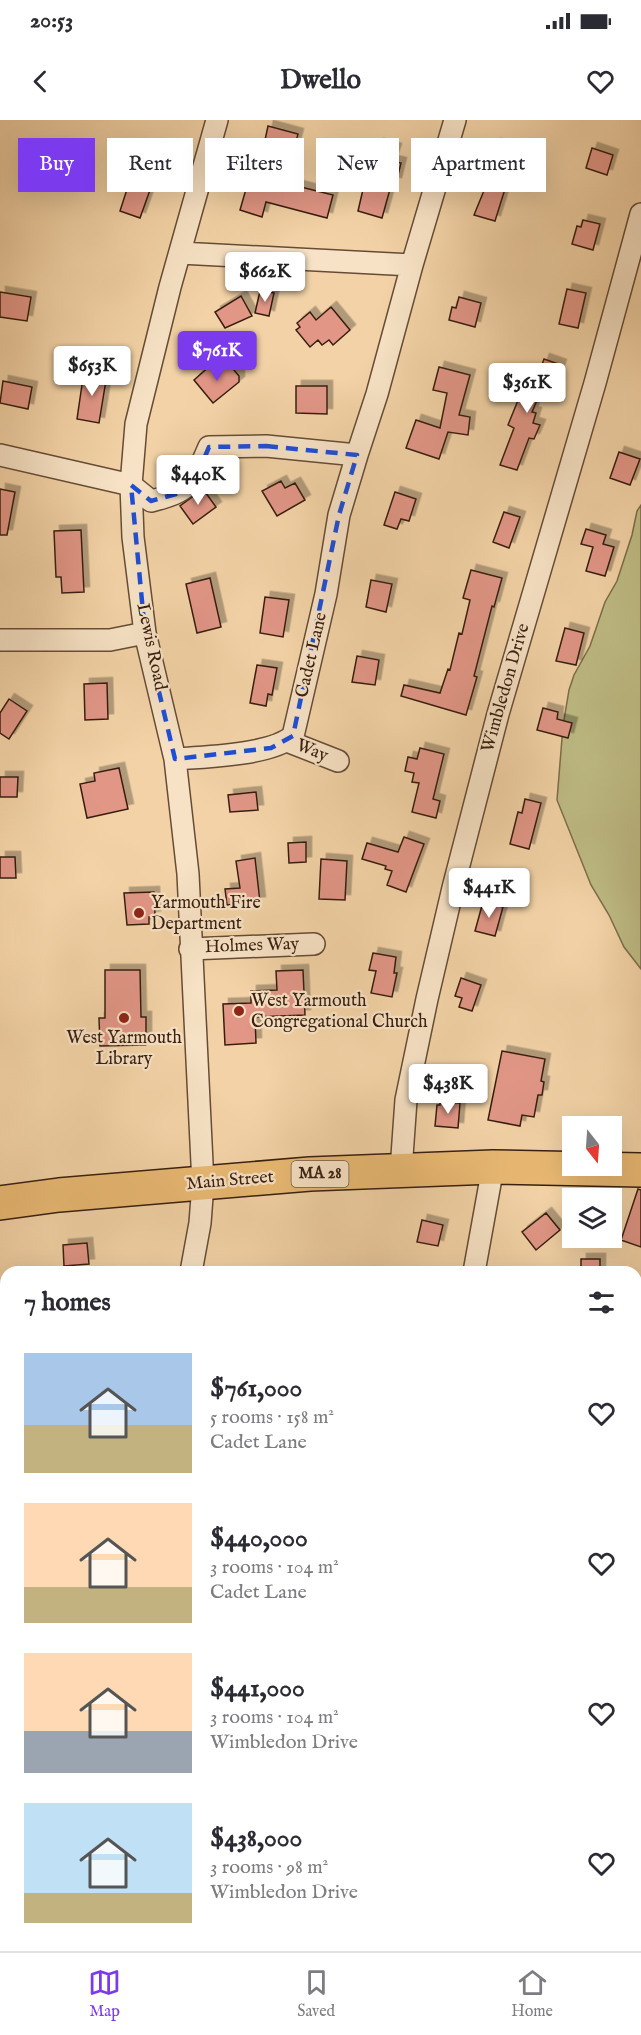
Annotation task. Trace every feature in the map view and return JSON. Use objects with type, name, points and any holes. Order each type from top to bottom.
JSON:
[{"type":"main road","name":"Main Street","points":[[0,1203],[59,1195],[310,1174],[494,1167],[641,1170]]},
{"type":"street","name":"Lewis Road","points":[[192,1266],[200,1223],[203,1184],[188,874],[175,759],[145,633],[133,537],[131,485],[136,424],[217,120]]},
{"type":"street","name":"Cadet Lane","points":[[287,741],[292,735],[326,594],[339,515],[377,394],[455,120]]},
{"type":"street","name":"Wimbledon Drive","points":[[401,1170],[406,1100],[453,888],[498,714],[595,383],[641,214]]},
{"type":"street","points":[[180,253],[412,265]]},
{"type":"street","points":[[0,455],[131,485],[151,501],[176,494],[195,480],[209,447],[266,446],[357,455]]},
{"type":"street","points":[[0,640],[110,640],[145,633]]},
{"type":"street","points":[[175,759],[272,748],[287,741]]},
{"type":"street","name":"Way","points":[[287,741],[338,761]]},
{"type":"street","name":"Holmes Way","points":[[190,949],[314,944]]},
{"type":"street","points":[[475,1266],[494,1167]]},
{"type":"highlighted area","points":[[266,446],[357,455],[339,515],[293,736],[271,748],[175,759],[145,633],[131,485],[151,501],[176,494],[195,480],[209,447]]},
{"type":"shaded area","points":[[641,505],[641,969],[624,947],[591,885],[557,800],[563,726],[569,690],[574,675],[590,646],[605,602],[617,581],[637,511]]},
{"type":"building","points":[[268,126],[298,134],[297,138],[265,138]]},
{"type":"building","points":[[592,148],[613,155],[607,175],[586,168]]},
{"type":"building","points":[[304,188],[333,195],[327,218],[266,202],[262,217],[240,210],[245,192],[304,192]]},
{"type":"building","points":[[126,192],[149,192],[140,218],[120,211]]},
{"type":"building","points":[[362,192],[389,192],[382,218],[358,211]]},
{"type":"building","points":[[504,192],[495,221],[474,215],[483,193]]},
{"type":"building","points":[[583,220],[600,224],[593,250],[572,244],[577,226],[581,227]]},
{"type":"building","points":[[567,289],[586,293],[578,328],[559,324]]},
{"type":"building","points":[[260,291],[274,293],[269,316],[255,313]]},
{"type":"building","points":[[0,292],[31,297],[27,321],[0,317]]},
{"type":"building","points":[[241,296],[252,316],[225,328],[215,312]]},
{"type":"building","points":[[459,297],[481,303],[475,327],[449,320],[452,307],[456,308]]},
{"type":"building","points":[[331,307],[350,330],[333,345],[329,340],[322,345],[318,340],[310,347],[296,330],[300,327],[297,323],[310,312],[316,320]]},
{"type":"building","points":[[544,359],[561,365],[552,387],[544,384],[532,412],[536,413],[533,423],[540,425],[534,439],[529,438],[517,470],[500,465],[514,428],[508,425],[523,388],[520,387],[526,374],[537,379]]},
{"type":"building","points":[[228,363],[239,376],[239,382],[213,403],[194,380],[211,365],[217,372]]},
{"type":"building","points":[[439,367],[470,375],[459,415],[470,417],[468,435],[448,432],[439,459],[406,448],[416,420],[440,428],[447,393],[433,390]]},
{"type":"building","points":[[88,371],[107,374],[99,423],[77,419],[83,378],[86,378]]},
{"type":"building","points":[[3,381],[32,387],[28,409],[0,403]]},
{"type":"building","points":[[296,386],[327,386],[327,414],[296,413]]},
{"type":"building","points":[[619,452],[640,459],[630,485],[610,478]]},
{"type":"building","points":[[281,481],[285,488],[295,483],[305,500],[277,516],[262,491]]},
{"type":"building","points":[[0,489],[15,492],[7,535],[0,535]]},
{"type":"building","points":[[203,489],[216,507],[193,524],[180,506]]},
{"type":"building","points":[[395,492],[416,499],[409,521],[401,519],[397,529],[384,525]]},
{"type":"building","points":[[504,512],[520,517],[509,548],[493,542]]},
{"type":"building","points":[[586,529],[606,535],[603,544],[614,547],[605,576],[586,571],[593,547],[581,544]]},
{"type":"building","points":[[81,530],[84,592],[62,593],[61,577],[56,577],[54,531]]},
{"type":"building","points":[[471,570],[502,578],[494,607],[492,606],[474,676],[477,677],[466,715],[401,696],[404,685],[440,693],[448,669],[450,670],[459,633],[462,634],[470,600],[463,598]]},
{"type":"building","points":[[210,578],[221,627],[197,633],[186,584]]},
{"type":"building","points":[[371,580],[392,584],[386,612],[366,607]]},
{"type":"building","points":[[265,597],[289,600],[283,637],[260,633]]},
{"type":"building","points":[[565,628],[584,633],[576,665],[556,661]]},
{"type":"building","points":[[357,656],[379,660],[375,685],[352,682]]},
{"type":"building","points":[[257,665],[277,668],[272,695],[268,694],[266,706],[250,703]]},
{"type":"building","points":[[107,683],[108,719],[85,720],[84,684]]},
{"type":"building","points":[[9,699],[27,711],[9,739],[0,733],[0,713]]},
{"type":"building","points":[[543,708],[558,712],[557,719],[572,723],[568,738],[537,730]]},
{"type":"building","points":[[420,748],[444,754],[433,799],[440,801],[436,818],[412,812],[419,783],[412,782],[414,773],[405,771],[408,757],[417,759]]},
{"type":"building","points":[[119,768],[128,809],[87,818],[80,784],[95,781],[94,773]]},
{"type":"building","points":[[0,777],[18,777],[17,797],[0,797]]},
{"type":"building","points":[[256,792],[258,810],[230,812],[228,795]]},
{"type":"building","points":[[525,799],[541,803],[529,849],[510,844],[518,812],[522,813]]},
{"type":"building","points":[[404,837],[424,844],[406,892],[387,885],[392,871],[385,869],[386,866],[362,859],[367,843],[398,852]]},
{"type":"building","points":[[306,842],[306,862],[289,863],[288,843]]},
{"type":"building","points":[[0,857],[15,857],[16,878],[0,878]]},
{"type":"building","points":[[255,858],[260,902],[227,905],[225,889],[240,888],[236,861]]},
{"type":"building","points":[[321,859],[347,861],[345,900],[319,899]]},
{"type":"building","points":[[154,892],[155,916],[149,917],[149,924],[127,925],[124,893]]},
{"type":"building","points":[[483,902],[503,907],[495,936],[475,931]]},
{"type":"building","points":[[373,953],[396,957],[394,973],[397,973],[392,997],[371,993],[376,971],[369,970]]},
{"type":"building","points":[[105,970],[140,970],[141,1017],[146,1017],[146,1045],[100,1046],[99,1018],[105,1018]]},
{"type":"building","name":"West Yarmouth Congregational Church","points":[[303,970],[305,1015],[255,1017],[256,1043],[225,1045],[223,1004],[251,1003],[251,991],[277,990],[276,971]]},
{"type":"building","points":[[461,978],[481,985],[472,1011],[459,1007],[462,998],[455,996]]},
{"type":"building","points":[[502,1051],[545,1059],[541,1081],[544,1082],[542,1095],[538,1095],[534,1117],[522,1115],[520,1126],[488,1120]]},
{"type":"building","points":[[440,1102],[460,1103],[458,1128],[435,1126],[437,1105],[440,1105]]},
{"type":"building","points":[[638,1189],[641,1190],[641,1247],[622,1240]]},
{"type":"building","points":[[546,1213],[560,1230],[536,1250],[522,1232]]},
{"type":"building","points":[[422,1220],[443,1225],[438,1246],[417,1242]]},
{"type":"building","points":[[87,1243],[89,1264],[64,1266],[63,1245]]},
{"type":"building","points":[[581,1259],[600,1259],[600,1266],[581,1266]]},
{"type":"place","name":"Yarmouth Fire Department","points":[[139,913]]},
{"type":"place","name":"West Yarmouth Congregational Church","points":[[239,1011]]},
{"type":"place","name":"West Yarmouth Library","points":[[124,1018]]}]
